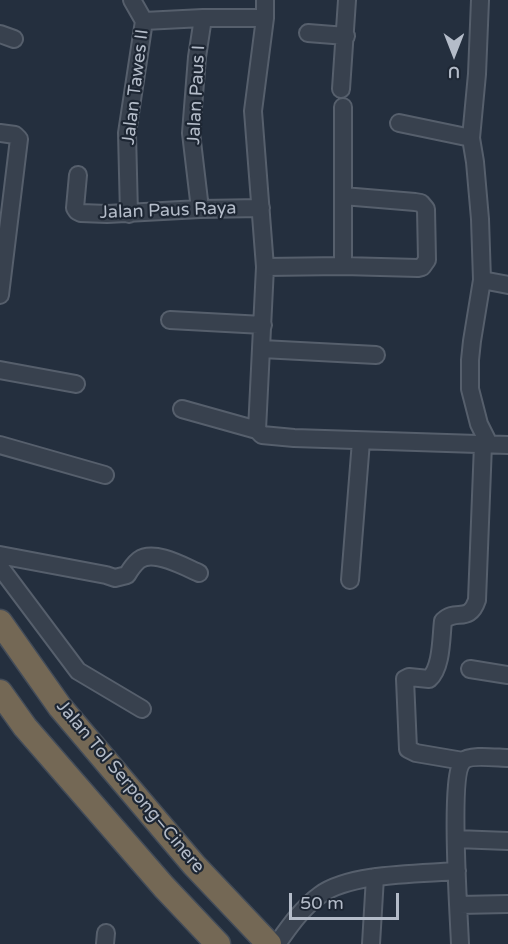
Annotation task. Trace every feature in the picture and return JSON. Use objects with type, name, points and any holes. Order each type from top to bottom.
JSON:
[{"type":"highway","name":"Jalan Tol Serpong–Cinere","points":[[0,622],[60,707],[194,865],[269,944]]},
{"type":"highway","name":"Jalan Tol Serpong–Cinere","points":[[0,692],[25,727],[164,887],[218,944]]},
{"type":"street","name":"Jalan Tawes II","points":[[129,214],[127,133],[144,21],[132,0]]},
{"type":"street","points":[[257,430],[265,267],[253,111],[265,18],[265,0]]},
{"type":"street","points":[[341,89],[347,0]]},
{"type":"street","points":[[480,0],[477,74],[471,138],[480,219],[482,280],[472,341],[470,389],[486,444],[477,600],[470,613],[451,616],[443,621],[435,674],[429,679],[409,677],[405,679],[408,748],[416,753],[463,761],[471,758],[508,758]]},
{"type":"street","name":"Jalan Paus I","points":[[200,209],[191,133],[197,57],[203,18]]},
{"type":"street","points":[[144,21],[265,18]]},
{"type":"street","points":[[308,33],[346,36]]},
{"type":"street","points":[[342,107],[342,266]]},
{"type":"street","points":[[399,123],[471,138]]},
{"type":"street","points":[[0,134],[15,135],[19,139],[0,295]]},
{"type":"street","name":"Jalan Paus Raya","points":[[78,175],[75,208],[81,213],[129,214],[261,208]]},
{"type":"street","points":[[265,267],[422,267],[427,260],[426,208],[421,203],[342,196]]},
{"type":"street","points":[[482,280],[508,285]]},
{"type":"street","points":[[170,320],[263,325]]},
{"type":"street","points":[[262,349],[376,355]]},
{"type":"street","points":[[0,370],[76,384]]},
{"type":"street","points":[[182,409],[257,430],[262,435],[361,441],[508,445]]},
{"type":"street","points":[[350,580],[361,441]]},
{"type":"street","points":[[0,445],[105,475]]},
{"type":"street","points":[[0,555],[116,578],[127,575],[137,561],[152,557],[166,559],[199,573]]},
{"type":"street","points":[[0,567],[78,671],[142,709]]},
{"type":"street","points":[[470,669],[508,675]]},
{"type":"street","points":[[460,944],[456,871],[457,777],[463,761]]},
{"type":"street","points":[[456,839],[508,841]]},
{"type":"street","points":[[277,944],[304,910],[321,894],[340,885],[375,877],[456,871]]},
{"type":"street","points":[[371,944],[375,877]]},
{"type":"street","points":[[459,905],[508,904]]}]
